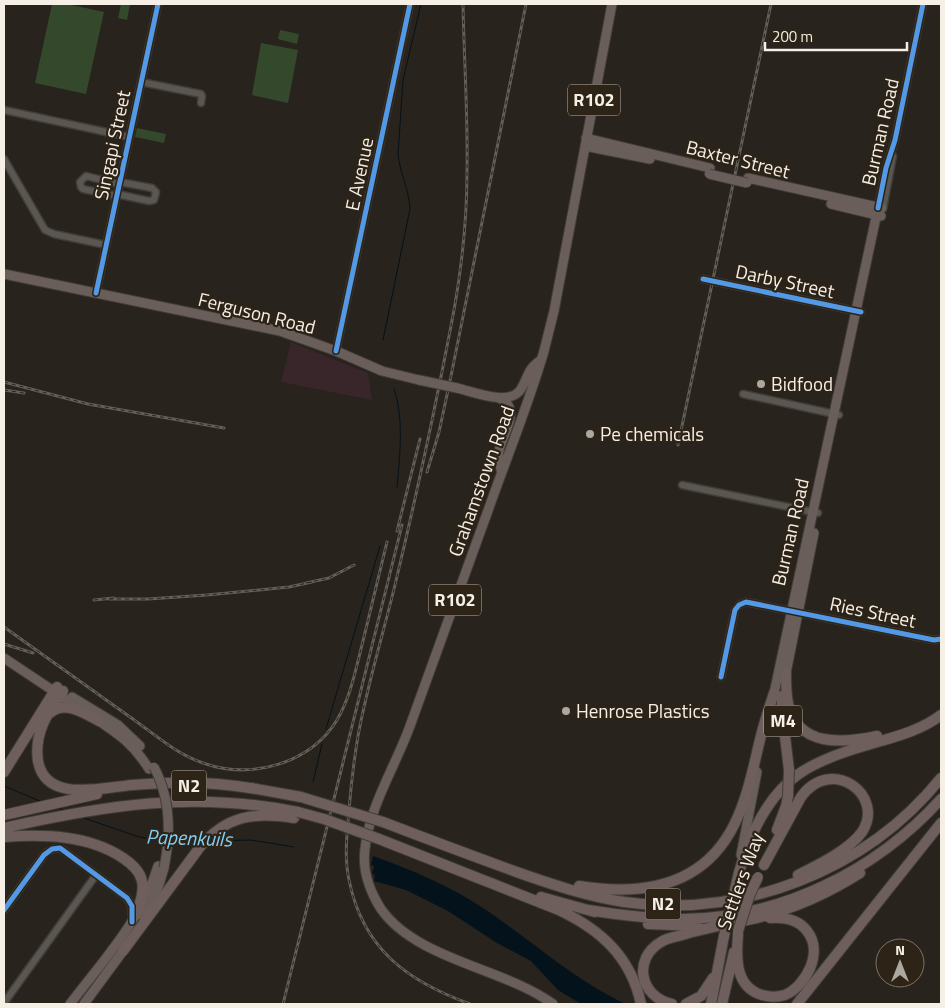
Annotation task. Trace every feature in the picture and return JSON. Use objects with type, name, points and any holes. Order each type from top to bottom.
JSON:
[{"type":"highway","points":[[786,673],[788,703],[791,712],[805,730],[822,740],[846,741],[862,739],[899,731],[939,717]]},
{"type":"highway","name":"Burman Road","points":[[786,673],[783,686],[782,711],[789,770]]},
{"type":"highway","points":[[58,691],[40,734],[37,753],[43,774],[57,786],[78,790],[197,782],[230,784],[257,789]]},
{"type":"highway","points":[[5,770],[58,691]]},
{"type":"highway","points":[[503,867],[577,886],[618,891],[655,887],[672,882],[692,871],[718,848],[734,826],[744,802],[774,693]]},
{"type":"highway","points":[[48,714],[53,710],[64,707],[74,709],[99,721]]},
{"type":"highway","name":"Settlers Way","points":[[711,1004],[737,880],[746,851],[761,815],[775,794],[811,765],[830,757],[894,737],[939,717]]},
{"type":"highway","name":"Settlers Way","points":[[722,1004],[736,930],[782,817],[788,796],[789,770]]},
{"type":"highway","name":"N2","points":[[4,815],[77,798],[154,787],[205,785],[257,789],[301,797],[383,822],[562,888],[624,902],[692,904],[742,898],[779,889],[823,871],[847,858],[891,827],[925,796],[941,778]]},
{"type":"highway","points":[[742,898],[784,882],[806,871],[855,840],[865,826],[867,817],[865,802],[858,790],[853,785],[839,779],[824,780],[810,787],[801,797],[764,865]]},
{"type":"highway","name":"N2","points":[[4,828],[99,809],[152,802],[204,801],[256,805],[355,830],[538,895],[588,910],[627,916],[684,919],[722,916],[758,910],[794,898],[830,882],[853,870],[901,838],[941,799]]},
{"type":"highway","points":[[123,951],[208,837],[227,823],[256,815],[297,815]]},
{"type":"highway","points":[[797,1004],[941,823]]},
{"type":"highway","points":[[4,837],[67,838],[97,845],[118,854],[133,865],[142,881],[142,894],[134,919]]},
{"type":"highway","points":[[672,1004],[655,997],[646,986],[643,968],[651,950],[656,945],[670,938],[700,929],[736,930],[755,918],[812,900],[844,883],[884,856],[901,838]]},
{"type":"highway","points":[[428,857],[559,910],[588,926],[609,942],[617,952],[632,976],[640,1000]]},
{"type":"highway","points":[[588,910],[612,917],[656,925],[700,926],[736,930]]},
{"type":"highway","points":[[736,930],[738,970],[748,988],[756,993],[774,997],[786,994],[806,976],[813,962],[814,949],[810,934],[801,925],[790,919],[755,918]]},
{"type":"highway","points":[[686,1004],[701,996],[710,985],[721,951]]},
{"type":"main road","name":"Grahamstown Road","points":[[554,1004],[526,988],[412,938],[400,930],[382,910],[372,893],[368,880],[365,849],[375,810],[405,740],[542,360],[554,310],[612,4]]},
{"type":"main road","name":"Baxter Street","points":[[586,142],[650,159],[709,171],[879,212]]},
{"type":"main road","name":"Burman Road","points":[[737,880],[756,776],[774,693],[795,612],[879,212]]},
{"type":"main road","name":"Ferguson Road","points":[[4,274],[280,331],[336,351],[382,371],[499,398]]},
{"type":"main road","points":[[499,398],[508,398],[517,394],[530,370],[542,360]]},
{"type":"main road","points":[[499,398],[506,402],[511,414],[510,422],[499,450],[501,474]]},
{"type":"main road","name":"Burman Road","points":[[786,673],[795,612]]},
{"type":"main road","points":[[4,658],[126,731],[140,745],[162,786],[168,814],[168,846],[161,867],[150,889],[134,919],[70,1004]]},
{"type":"main road","points":[[58,691],[128,742],[151,768]]},
{"type":"main road","points":[[84,1004],[123,951],[144,917],[159,886],[161,867]]},
{"type":"street","name":"Singapi Street","points":[[96,293],[158,4]]},
{"type":"street","name":"E Avenue","points":[[336,351],[410,4]]},
{"type":"street","name":"Burman Road","points":[[879,212],[892,170],[895,140],[923,4]]},
{"type":"street","points":[[141,82],[201,94],[201,104]]},
{"type":"street","points":[[4,110],[129,137]]},
{"type":"street","points":[[4,159],[46,232],[106,245]]},
{"type":"street","name":"Singapi Street","points":[[86,176],[152,188],[156,192],[154,200],[149,201],[117,195],[81,187],[80,182],[86,176]]},
{"type":"street","name":"Darby Street","points":[[703,279],[858,312]]},
{"type":"street","points":[[744,394],[837,414]]},
{"type":"street","points":[[682,485],[816,512]]},
{"type":"street","name":"Ries Street","points":[[722,677],[738,606],[742,603],[748,602],[933,640],[941,639]]},
{"type":"street","points":[[4,910],[44,855],[52,849],[60,848],[130,901],[134,919]]},
{"type":"street","points":[[4,1003],[96,875]]},
{"type":"shaded area","points":[[291,342],[368,373],[372,400],[281,382]]},
{"type":"shaded area","points":[[373,856],[457,892],[501,920],[588,983],[625,1004],[581,1004],[558,990],[531,961],[497,943],[448,911],[406,890],[374,881],[375,875],[372,874],[374,866],[371,865]]},
{"type":"green space","points":[[52,4],[67,4],[104,12],[86,94],[35,83]]},
{"type":"green space","points":[[121,4],[130,4],[127,20],[118,18]]},
{"type":"green space","points":[[280,30],[299,34],[297,44],[278,39]]},
{"type":"green space","points":[[261,43],[298,50],[288,103],[252,95]]},
{"type":"green space","points":[[137,128],[166,134],[164,143],[135,137]]},
{"type":"waterway","points":[[383,340],[410,209],[398,155],[403,80],[421,4]]},
{"type":"waterway","points":[[394,389],[400,424],[397,487]]},
{"type":"waterway","points":[[326,729],[380,546]]},
{"type":"waterway","points":[[313,782],[322,744]]},
{"type":"waterway","name":"Papenkuils","points":[[4,786],[42,802]]},
{"type":"waterway","name":"Papenkuils","points":[[58,808],[66,811]]},
{"type":"waterway","name":"Papenkuils","points":[[81,817],[139,837],[163,841]]},
{"type":"waterway","name":"Papenkuils","points":[[212,841],[251,840],[294,847]]},
{"type":"waterway","name":"Papenkuils","points":[[172,842],[198,842]]},
{"type":"railway","points":[[463,4],[467,171],[465,229],[458,288],[424,458],[358,736],[346,854],[347,871],[356,904],[365,925],[377,943],[391,959],[426,985],[470,1004]]},
{"type":"railway","points":[[427,472],[439,432],[450,381],[526,4]]},
{"type":"railway","points":[[678,445],[771,4]]},
{"type":"railway","points":[[4,382],[88,404],[224,428]]},
{"type":"railway","points":[[4,390],[24,393]]},
{"type":"railway","points":[[397,531],[420,439]]},
{"type":"railway","points":[[283,1004],[402,525]]},
{"type":"railway","points":[[4,627],[183,754],[203,763],[221,768],[240,770],[278,764],[311,748],[325,735],[342,711],[350,692],[387,542]]},
{"type":"railway","points":[[306,583],[329,578],[354,565]]},
{"type":"railway","points":[[109,599],[148,599],[207,595],[289,587],[312,582]]},
{"type":"railway","points":[[94,600],[114,598]]},
{"type":"railway","points":[[4,644],[33,653]]},
{"type":"cycle path","points":[[96,293],[158,4]]},
{"type":"cycle path","points":[[336,351],[410,4]]},
{"type":"cycle path","points":[[878,208],[886,168],[895,140],[923,4]]},
{"type":"cycle path","points":[[703,279],[861,312]]},
{"type":"cycle path","points":[[721,677],[735,610],[739,605],[746,602],[934,640],[941,639]]},
{"type":"cycle path","points":[[4,910],[44,855],[52,849],[60,848],[127,898],[132,906],[132,922]]},
{"type":"place","name":"Bidfood","points":[[761,384]]},
{"type":"place","name":"Pe chemicals","points":[[590,434]]},
{"type":"place","name":"Henrose Plastics","points":[[566,711]]}]
